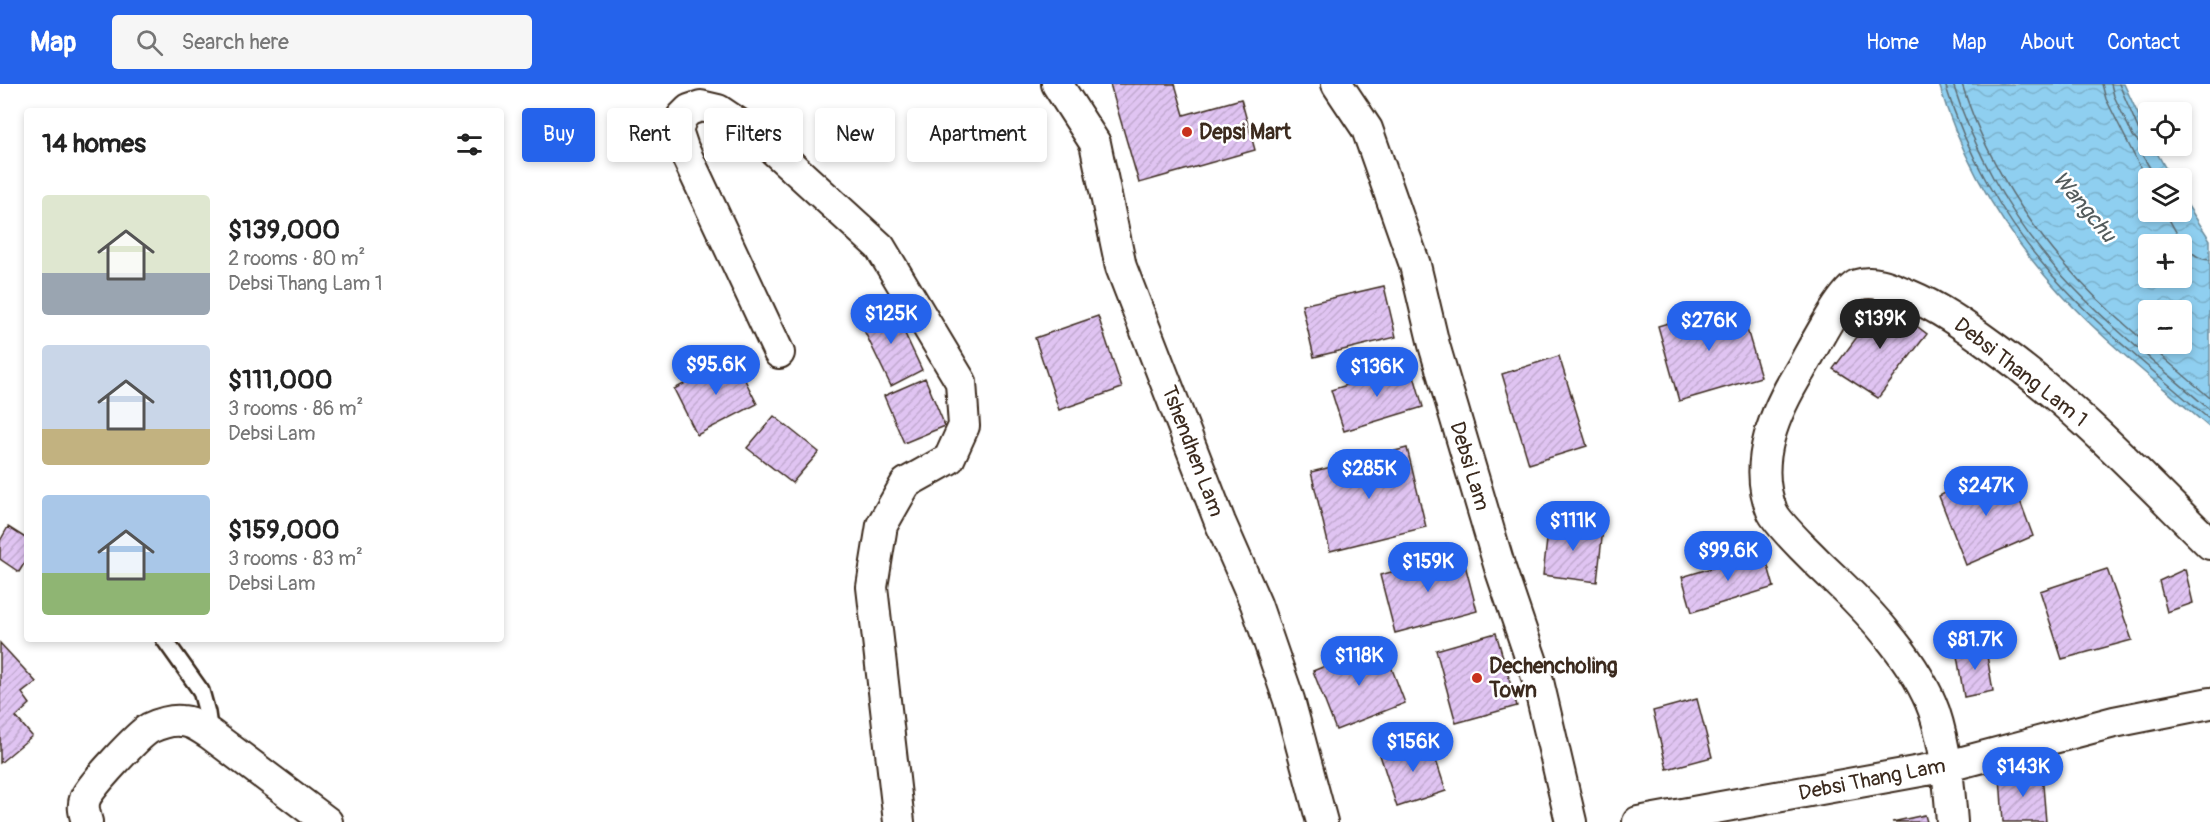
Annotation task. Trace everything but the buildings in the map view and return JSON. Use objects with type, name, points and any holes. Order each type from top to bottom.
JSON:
[{"type":"street","name":"Tshendhen Lam","points":[[1058,84],[1095,143],[1121,267],[1221,522],[1256,604],[1289,700],[1322,822]]},
{"type":"street","name":"Debsi Lam","points":[[1337,84],[1367,129],[1414,265],[1434,345],[1500,568],[1537,677],[1571,822]]},
{"type":"street","points":[[779,353],[683,148],[677,130],[682,117],[689,110],[701,106],[718,110],[763,140],[880,247],[961,382],[964,426],[949,459],[906,483],[882,525],[872,586],[899,822]]},
{"type":"street","name":"Debsi Thang Lam 1","points":[[1948,766],[1933,710],[1915,674],[1889,638],[1851,595],[1772,514],[1764,483],[1764,459],[1770,433],[1788,391],[1839,303],[1853,286],[1868,282],[1889,286],[1919,299],[1958,321],[2008,357],[2077,413],[2141,473],[2210,544]]},
{"type":"street","name":"Debsi Thang Lam","points":[[1638,822],[1948,766],[2114,722],[2210,703]]},
{"type":"street","points":[[87,822],[84,800],[92,786],[148,729],[179,720],[192,722],[210,734],[327,822]]},
{"type":"street","points":[[1948,766],[1952,822]]},
{"type":"lane","points":[[166,642],[201,691],[210,734]]},
{"type":"water","name":"Wangchu","points":[[1939,84],[2124,84],[2138,114],[2138,156],[2159,156],[2165,168],[2138,168],[2138,222],[2192,222],[2192,212],[2210,240],[2210,428],[2104,337],[2046,277],[2028,256],[1982,186],[1958,136]]},
{"type":"place","name":"Depsi Mart","points":[[1187,132]]},
{"type":"place","name":"Dechencholing Town","points":[[1477,678]]}]
